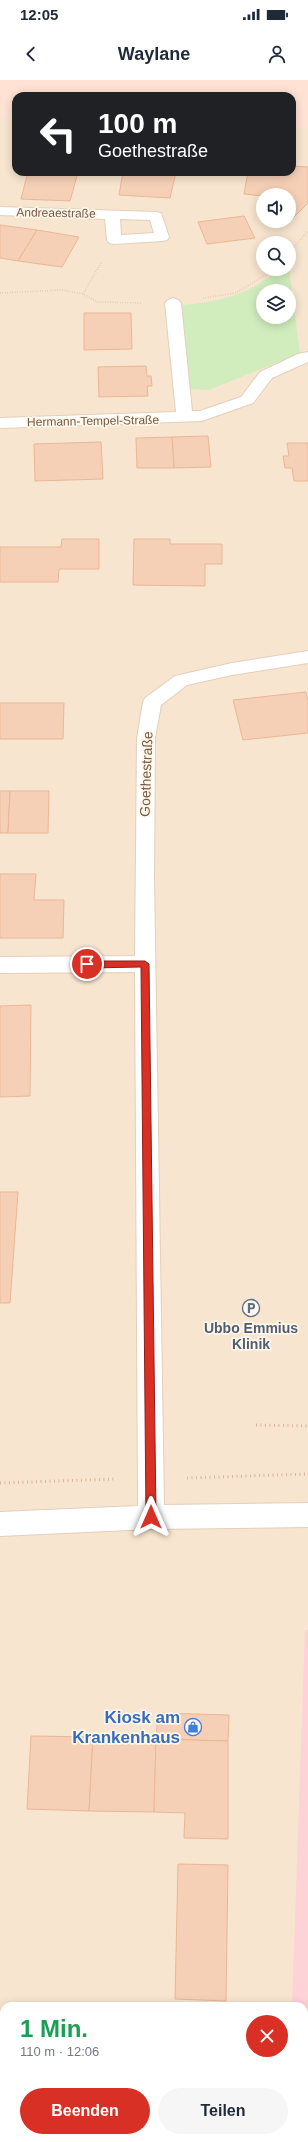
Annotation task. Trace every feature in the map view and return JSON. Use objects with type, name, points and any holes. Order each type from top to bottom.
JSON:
[{"type":"street","name":"Andreaestraße","points":[[0,211],[112,214],[156,216],[162,237],[114,240],[112,214]]},
{"type":"street","points":[[173,303],[185,418]]},
{"type":"street","name":"Hermann-Tempel-Straße","points":[[0,423],[185,418],[202,416],[247,400],[266,375],[304,357],[308,357]]},
{"type":"street","name":"Goethestraße","points":[[151,1517],[145,964],[146,738],[152,702],[181,680],[232,669],[308,658]]},
{"type":"street","points":[[0,966],[145,964]]},
{"type":"street","points":[[0,1524],[151,1517],[308,1515]]},
{"type":"path","points":[[296,245],[308,232]]},
{"type":"path","points":[[83,294],[114,240]]},
{"type":"path","points":[[0,293],[62,290],[83,294],[98,302],[173,303],[236,293],[264,276]]},
{"type":"path","points":[[256,1425],[308,1426]]},
{"type":"shaded area","points":[[0,80],[308,80],[308,2002],[0,2002]]},
{"type":"shaded area","points":[[0,80],[308,80],[308,128],[296,128],[296,92],[12,92],[12,119],[0,118]]},
{"type":"shaded area","points":[[305,1630],[308,1630],[308,2002],[292,2002]]},
{"type":"green space","points":[[270,276],[290,276],[291,284],[259,284]]},
{"type":"green space","points":[[256,286],[256,324],[296,324],[296,322],[300,353],[209,390],[190,389],[182,305],[209,302],[234,296]]},
{"type":"building","points":[[296,166],[308,167],[308,203],[296,215],[296,188],[256,188],[256,195],[244,194],[247,176],[296,176]]},
{"type":"building","points":[[27,176],[77,176],[70,201],[21,199]]},
{"type":"building","points":[[122,176],[175,176],[170,198],[119,195]]},
{"type":"building","points":[[244,216],[255,238],[207,244],[198,222]]},
{"type":"building","points":[[0,225],[37,230],[18,261],[0,258]]},
{"type":"building","points":[[37,230],[79,237],[62,267],[18,261]]},
{"type":"building","points":[[84,313],[131,313],[132,349],[84,350]]},
{"type":"building","points":[[146,366],[147,376],[151,376],[152,386],[147,386],[148,396],[99,397],[98,367]]},
{"type":"building","points":[[208,436],[211,467],[174,468],[172,437]]},
{"type":"building","points":[[172,437],[174,468],[137,468],[136,438]]},
{"type":"building","points":[[101,442],[103,479],[35,481],[34,444]]},
{"type":"building","points":[[287,443],[308,443],[308,481],[294,481],[292,468],[285,468],[283,456],[289,456]]},
{"type":"building","points":[[62,539],[99,539],[99,569],[59,569],[58,582],[0,582],[0,547],[61,547]]},
{"type":"building","points":[[134,539],[170,539],[170,544],[222,544],[222,564],[205,564],[205,586],[133,585]]},
{"type":"building","points":[[306,692],[308,701],[308,733],[243,740],[233,700]]},
{"type":"building","points":[[0,703],[64,703],[63,739],[0,739]]},
{"type":"building","points":[[0,791],[10,791],[8,833],[0,833]]},
{"type":"building","points":[[10,791],[49,791],[48,833],[8,833]]},
{"type":"building","points":[[0,874],[36,874],[34,900],[64,900],[63,938],[0,938]]},
{"type":"building","points":[[31,1005],[30,1096],[0,1097],[0,1006]]},
{"type":"building","points":[[0,1192],[18,1192],[10,1303],[0,1303]]},
{"type":"building","name":"Kiosk am Krankenhaus","points":[[158,1713],[229,1715],[228,1741],[156,1739]]},
{"type":"building","points":[[31,1736],[93,1737],[89,1811],[27,1809]]},
{"type":"building","points":[[93,1737],[156,1739],[154,1812],[89,1811]]},
{"type":"building","points":[[156,1739],[228,1741],[228,1839],[184,1838],[185,1813],[154,1812]]},
{"type":"building","points":[[178,1864],[228,1865],[226,2001],[175,1999]]},
{"type":"place","name":"Ubbo Emmius Klinik","points":[[251,1308]]},
{"type":"place","name":"Kiosk am Krankenhaus","points":[[193,1727]]},
{"type":"route","points":[[87,964],[145,964],[151,1517]]}]
